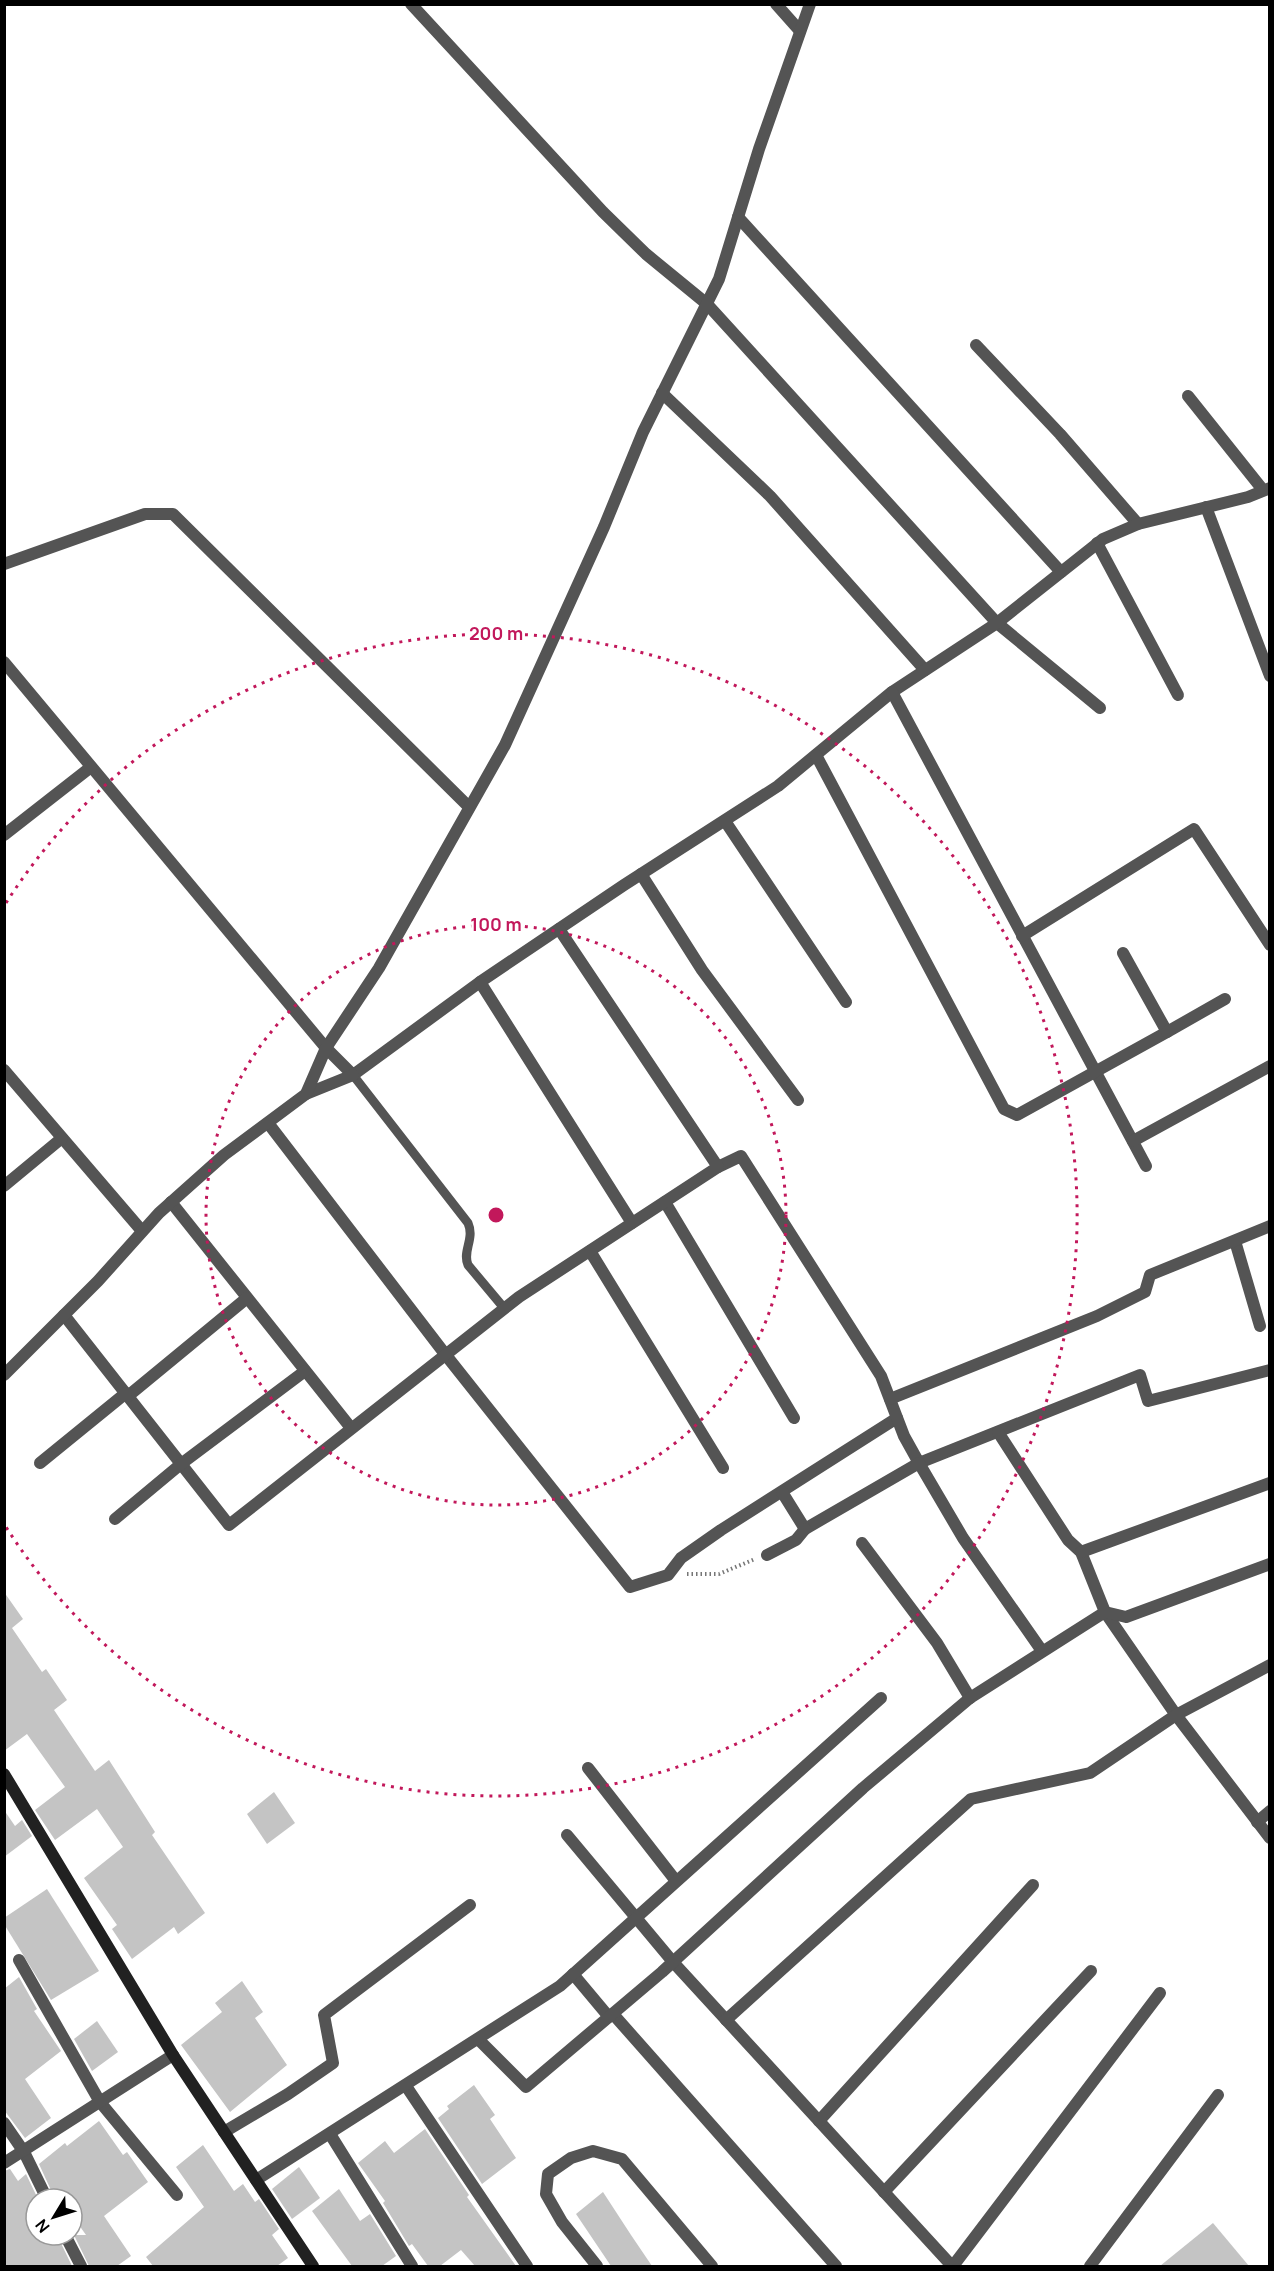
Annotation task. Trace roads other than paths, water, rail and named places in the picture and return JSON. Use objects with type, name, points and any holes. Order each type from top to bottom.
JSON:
[{"type":"street","points":[[411,4],[603,212],[646,254],[707,304],[997,623],[1100,708]]},
{"type":"street","points":[[776,4],[800,31]]},
{"type":"street","points":[[306,1094],[326,1048],[379,968],[510,734],[662,393],[719,279],[810,4]]},
{"type":"street","points":[[738,217],[1061,572]]},
{"type":"street","points":[[976,345],[1060,434],[1138,525]]},
{"type":"street","points":[[662,393],[770,496],[925,670]]},
{"type":"street","points":[[4,1375],[171,1202],[224,1155],[306,1094],[353,1075],[480,982],[559,928],[778,786],[892,692],[997,623],[1097,543],[1138,525],[1266,489],[1188,396]]},
{"type":"street","points":[[1206,507],[1269,676]]},
{"type":"street","points":[[4,564],[145,514],[173,514],[470,807]]},
{"type":"street","points":[[1097,543],[1179,695]]},
{"type":"street","points":[[4,662],[326,1048],[353,1075]]},
{"type":"street","points":[[892,692],[1146,1166]]},
{"type":"street","points":[[816,755],[1004,1109],[1017,1115],[1095,1074],[1225,999]]},
{"type":"street","points":[[4,835],[91,767]]},
{"type":"street","points":[[725,820],[846,1002]]},
{"type":"street","points":[[1022,936],[1194,829],[1269,945]]},
{"type":"street","points":[[641,874],[702,970],[798,1100]]},
{"type":"street","points":[[559,928],[718,1167]]},
{"type":"street","points":[[1123,953],[1167,1032]]},
{"type":"street","points":[[480,982],[632,1223]]},
{"type":"street","points":[[1132,1142],[1269,1066]]},
{"type":"street","points":[[4,1070],[142,1231]]},
{"type":"street","points":[[268,1123],[445,1354],[630,1587],[668,1575],[681,1558],[897,1418]]},
{"type":"street","points":[[4,1186],[62,1138]]},
{"type":"street","points":[[64,1315],[229,1525],[504,1308],[718,1167],[741,1156],[881,1376],[897,1418],[963,1538],[1042,1651]]},
{"type":"street","points":[[171,1202],[351,1428]]},
{"type":"street","points":[[665,1202],[794,1418]]},
{"type":"street","points":[[890,1399],[1097,1316],[1145,1292],[1150,1275],[1269,1226]]},
{"type":"street","points":[[1235,1241],[1260,1326]]},
{"type":"street","points":[[590,1251],[723,1468]]},
{"type":"street","points":[[40,1463],[247,1298]]},
{"type":"street","points":[[115,1519],[181,1464],[305,1371]]},
{"type":"street","points":[[767,1555],[796,1540],[805,1530],[920,1463],[1140,1375],[1148,1401],[1269,1371]]},
{"type":"street","points":[[998,1432],[1068,1540],[1081,1552],[1105,1612],[1176,1715],[1269,1838]]},
{"type":"street","points":[[1081,1552],[1269,1483]]},
{"type":"street","points":[[782,1492],[805,1530]]},
{"type":"street","points":[[862,1543],[937,1643],[970,1698]]},
{"type":"street","points":[[478,2039],[526,2087],[673,1962],[863,1788],[970,1698],[1105,1612],[1126,1617],[1269,1564]]},
{"type":"street","points":[[726,2020],[971,1799],[1090,1773],[1176,1715],[1267,1671]]},
{"type":"street","points":[[256,2180],[560,1986],[881,1698]]},
{"type":"street","points":[[588,1768],[676,1881]]},
{"type":"street","points":[[4,1774],[8,1788],[173,2055],[313,2266]]},
{"type":"street","points":[[1257,1822],[1269,1811]]},
{"type":"street","points":[[567,1835],[673,1962],[953,2266],[1160,1993]]},
{"type":"street","points":[[819,2121],[1033,1885]]},
{"type":"street","points":[[224,2132],[288,2094],[333,2063],[324,2014],[470,1905]]},
{"type":"street","points":[[19,1960],[100,2102],[177,2195]]},
{"type":"street","points":[[884,2192],[1091,1971]]},
{"type":"street","points":[[573,1974],[836,2266]]},
{"type":"street","points":[[4,2163],[173,2055]]},
{"type":"street","points":[[406,2086],[527,2266]]},
{"type":"street","points":[[1090,2266],[1218,2095]]},
{"type":"street","points":[[4,2123],[24,2152],[41,2187]]},
{"type":"street","points":[[330,2134],[412,2266]]},
{"type":"street","points":[[597,2266],[562,2222],[546,2194],[548,2174],[571,2158],[592,2151],[622,2159],[712,2266]]},
{"type":"street","points":[[71,2247],[81,2266]]},
{"type":"lane","points":[[353,1075],[468,1223],[472,1238],[465,1258],[468,1265],[504,1308]]}]
